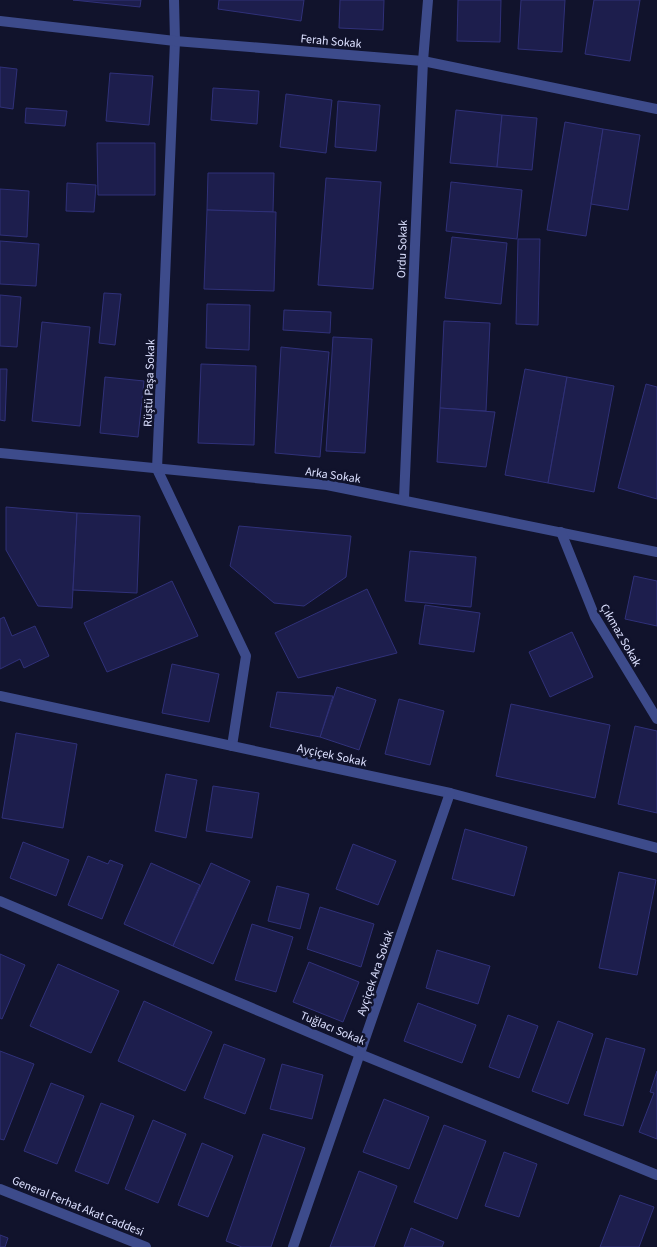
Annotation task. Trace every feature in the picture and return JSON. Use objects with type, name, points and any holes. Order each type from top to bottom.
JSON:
[{"type":"street","name":"Rüştü Paşa Sokak","points":[[174,0],[175,42],[158,469],[246,656],[232,746]]},
{"type":"street","name":"Ordu Sokak","points":[[404,499],[423,61],[428,0]]},
{"type":"street","name":"Ferah Sokak","points":[[0,21],[175,42],[423,61],[657,109]]},
{"type":"street","name":"Arka Sokak","points":[[0,453],[327,485],[404,499],[657,552]]},
{"type":"street","name":"Çıkmaz Sokak","points":[[561,532],[595,617],[657,719]]},
{"type":"street","name":"Ayçiçek Sokak","points":[[0,696],[450,793],[657,848]]},
{"type":"street","name":"Ayçiçek Ara Sokak","points":[[293,1247],[450,793]]},
{"type":"street","name":"Tuğlacı Sokak","points":[[0,901],[360,1054],[657,1175]]},
{"type":"street","name":"General Ferhat Akat Caddesi","points":[[0,1189],[146,1247]]},
{"type":"building","points":[[73,0],[141,0],[140,7]]},
{"type":"building","points":[[219,0],[304,0],[301,21],[218,9]]},
{"type":"building","points":[[340,0],[384,0],[383,30],[339,28]]},
{"type":"building","points":[[458,0],[501,0],[500,42],[457,41]]},
{"type":"building","points":[[521,0],[565,0],[562,52],[518,49]]},
{"type":"building","points":[[594,0],[640,0],[630,61],[585,54]]},
{"type":"building","points":[[0,67],[17,69],[13,109],[0,107]]},
{"type":"building","points":[[110,73],[153,76],[149,125],[106,121]]},
{"type":"building","points":[[213,88],[259,91],[257,124],[211,120]]},
{"type":"building","points":[[286,94],[332,100],[326,153],[280,147]]},
{"type":"building","points":[[338,101],[380,105],[376,151],[335,147]]},
{"type":"building","points":[[26,108],[67,111],[65,126],[25,123]]},
{"type":"building","points":[[456,110],[502,115],[497,167],[450,163]]},
{"type":"building","points":[[502,115],[537,118],[532,170],[497,167]]},
{"type":"building","points":[[565,122],[603,129],[586,236],[547,230]]},
{"type":"building","points":[[603,129],[640,135],[628,210],[591,204]]},
{"type":"building","points":[[97,143],[155,143],[155,195],[98,195]]},
{"type":"building","points":[[208,173],[274,173],[273,212],[207,210]]},
{"type":"building","points":[[326,178],[381,182],[373,289],[318,285]]},
{"type":"building","points":[[451,182],[522,190],[517,239],[446,231]]},
{"type":"building","points":[[67,183],[96,185],[94,212],[66,211]]},
{"type":"building","points":[[0,189],[29,191],[27,237],[0,235]]},
{"type":"building","points":[[207,210],[276,212],[274,291],[204,289]]},
{"type":"building","points":[[452,237],[507,243],[501,304],[445,298]]},
{"type":"building","points":[[518,239],[540,239],[538,325],[516,324]]},
{"type":"building","points":[[0,241],[39,244],[36,286],[0,284]]},
{"type":"building","points":[[104,293],[121,294],[115,345],[99,343]]},
{"type":"building","points":[[0,295],[21,297],[17,347],[0,346]]},
{"type":"building","points":[[207,304],[250,305],[249,350],[206,348]]},
{"type":"building","points":[[284,310],[331,312],[330,333],[283,330]]},
{"type":"building","points":[[444,321],[490,323],[486,411],[440,408]]},
{"type":"building","points":[[42,322],[90,327],[80,426],[32,421]]},
{"type":"building","points":[[333,337],[372,339],[365,453],[326,451]]},
{"type":"building","points":[[281,347],[329,352],[320,457],[275,453]]},
{"type":"building","points":[[201,364],[256,366],[254,445],[198,443]]},
{"type":"building","points":[[0,369],[7,369],[5,421],[0,420]]},
{"type":"building","points":[[525,369],[567,377],[548,483],[505,475]]},
{"type":"building","points":[[105,377],[144,381],[138,437],[100,433]]},
{"type":"building","points":[[567,377],[614,386],[594,492],[548,483]]},
{"type":"building","points":[[646,384],[657,387],[657,499],[618,488]]},
{"type":"building","points":[[440,408],[495,412],[486,467],[437,462]]},
{"type":"building","points":[[6,507],[77,513],[72,608],[38,606],[6,550]]},
{"type":"building","points":[[77,513],[140,516],[137,593],[73,590]]},
{"type":"building","points":[[239,526],[351,536],[346,577],[304,606],[274,603],[230,566]]},
{"type":"building","points":[[410,551],[476,557],[471,607],[405,601]]},
{"type":"building","points":[[634,576],[657,581],[657,626],[625,619]]},
{"type":"building","points":[[172,581],[198,636],[107,672],[84,623]]},
{"type":"building","points":[[367,589],[397,653],[298,678],[275,633]]},
{"type":"building","points":[[425,605],[480,613],[474,652],[419,644]]},
{"type":"building","points":[[4,617],[12,636],[35,626],[49,656],[24,668],[20,659],[0,669],[0,619]]},
{"type":"building","points":[[572,632],[593,677],[550,697],[529,652]]},
{"type":"building","points":[[172,664],[219,674],[209,722],[162,713]]},
{"type":"building","points":[[337,687],[376,700],[359,750],[320,737]]},
{"type":"building","points":[[277,692],[333,696],[320,737],[270,727]]},
{"type":"building","points":[[399,699],[444,711],[430,765],[385,754]]},
{"type":"building","points":[[511,704],[610,725],[595,798],[496,776]]},
{"type":"building","points":[[635,726],[657,731],[657,813],[618,804]]},
{"type":"building","points":[[16,733],[77,744],[63,828],[2,818]]},
{"type":"building","points":[[166,774],[197,780],[186,838],[155,831]]},
{"type":"building","points":[[213,786],[259,793],[252,838],[206,831]]},
{"type":"building","points":[[465,829],[527,847],[514,896],[452,879]]},
{"type":"building","points":[[23,842],[69,860],[56,896],[10,878]]},
{"type":"building","points":[[353,844],[396,861],[378,905],[336,889]]},
{"type":"building","points":[[88,856],[108,864],[110,860],[123,865],[102,919],[68,905]]},
{"type":"building","points":[[151,863],[200,885],[173,946],[124,924]]},
{"type":"building","points":[[211,863],[250,881],[213,964],[173,946]]},
{"type":"building","points":[[619,872],[656,880],[637,975],[599,968]]},
{"type":"building","points":[[277,886],[309,894],[300,929],[268,921]]},
{"type":"building","points":[[320,907],[374,924],[361,967],[307,949]]},
{"type":"building","points":[[252,924],[293,937],[276,992],[235,980]]},
{"type":"building","points":[[437,950],[490,966],[478,1004],[426,988]]},
{"type":"building","points":[[0,954],[25,965],[2,1019],[0,1018]]},
{"type":"building","points":[[309,962],[359,982],[343,1022],[293,1002]]},
{"type":"building","points":[[58,964],[119,991],[91,1053],[30,1026]]},
{"type":"building","points":[[144,1001],[212,1032],[185,1091],[118,1061]]},
{"type":"building","points":[[418,1003],[476,1025],[462,1063],[404,1041]]},
{"type":"building","points":[[508,1015],[538,1026],[519,1078],[489,1067]]},
{"type":"building","points":[[558,1021],[593,1034],[568,1104],[532,1091]]},
{"type":"building","points":[[606,1038],[645,1049],[623,1126],[584,1115]]},
{"type":"building","points":[[224,1044],[265,1059],[245,1114],[204,1098]]},
{"type":"building","points":[[0,1051],[34,1064],[4,1140],[0,1139]]},
{"type":"building","points":[[282,1064],[323,1075],[312,1119],[270,1109]]},
{"type":"building","points":[[657,1071],[657,1139],[639,1132],[654,1093],[650,1092]]},
{"type":"building","points":[[51,1083],[84,1096],[57,1164],[24,1151]]},
{"type":"building","points":[[384,1099],[429,1117],[409,1169],[363,1152]]},
{"type":"building","points":[[101,1103],[134,1116],[108,1184],[75,1171]]},
{"type":"building","points":[[153,1120],[186,1134],[158,1203],[125,1189]]},
{"type":"building","points":[[444,1125],[486,1141],[457,1219],[414,1202]]},
{"type":"building","points":[[263,1134],[305,1148],[271,1247],[242,1247],[226,1241]]},
{"type":"building","points":[[202,1143],[233,1156],[208,1217],[178,1205]]},
{"type":"building","points":[[504,1152],[537,1164],[519,1217],[485,1206]]},
{"type":"building","points":[[359,1171],[397,1186],[374,1247],[330,1247]]},
{"type":"building","points":[[620,1195],[654,1207],[639,1247],[600,1247]]},
{"type":"building","points":[[411,1228],[444,1242],[442,1247],[404,1247]]},
{"type":"building","points":[[0,1235],[8,1238],[5,1247],[0,1247]]}]
